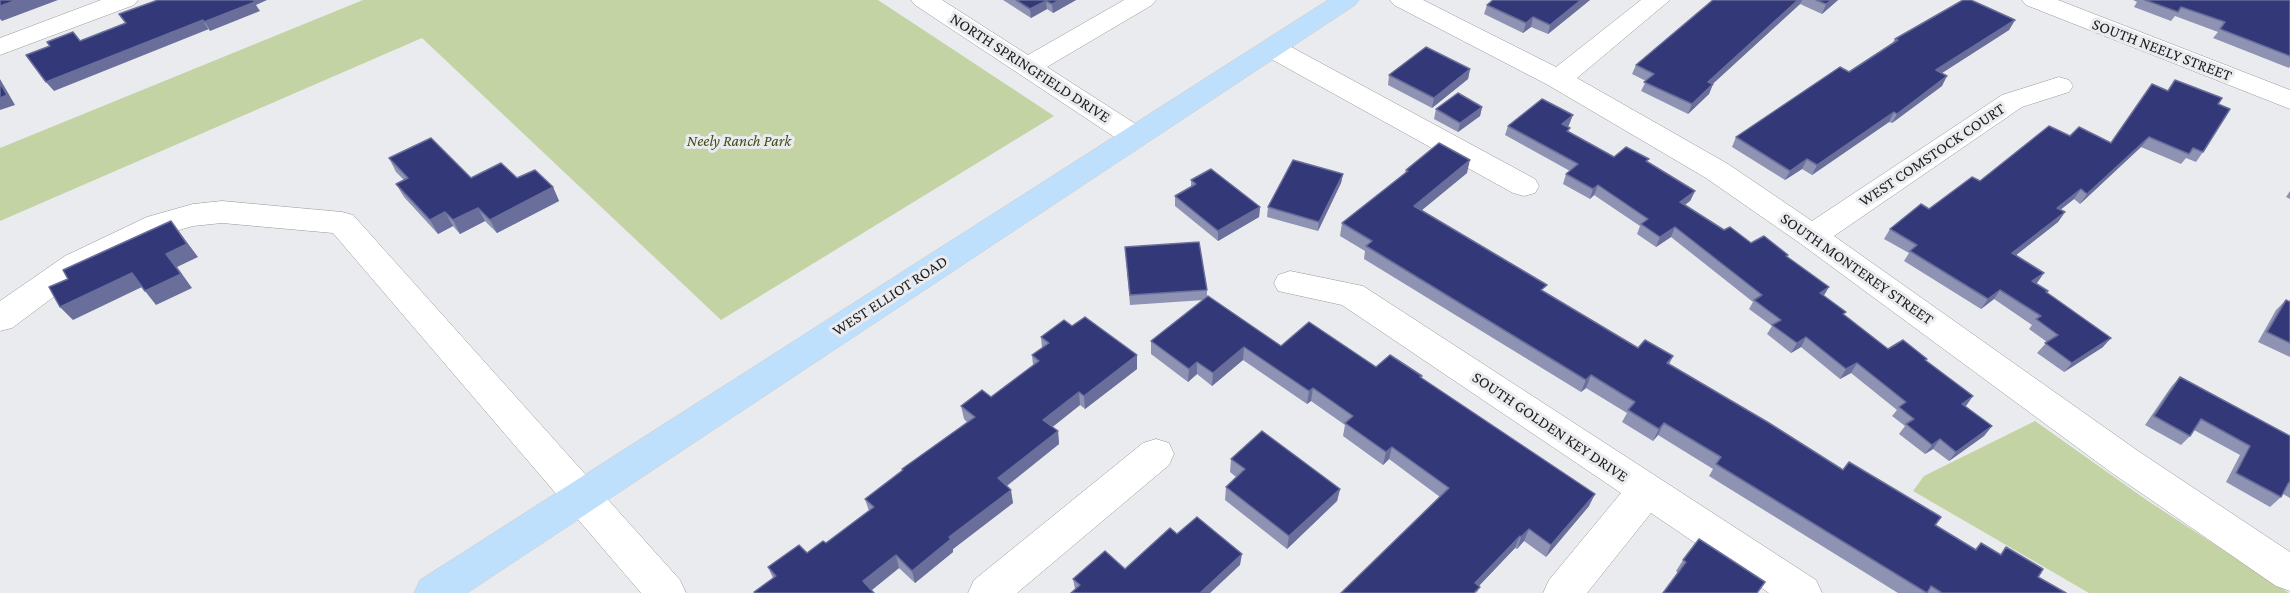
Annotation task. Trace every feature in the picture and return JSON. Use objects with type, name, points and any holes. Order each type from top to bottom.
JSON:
[{"type":"main road","name":"WEST ELLIOT ROAD","points":[[434,593],[1346,0]]},
{"type":"street","points":[[0,47],[125,0]]},
{"type":"street","name":"NORTH SPRINGFIELD DRIVE","points":[[924,0],[1136,137]]},
{"type":"street","points":[[1028,67],[1143,0]]},
{"type":"street","name":"SOUTH MONTEREY STREET","points":[[1403,0],[1558,78],[1717,171],[1812,236],[2125,462],[2290,574]]},
{"type":"street","points":[[1558,78],[1657,0]]},
{"type":"street","name":"SOUTH NEELY STREET","points":[[2035,0],[2290,100]]},
{"type":"street","points":[[1272,48],[1524,186]]},
{"type":"street","name":"WEST COMSTOCK COURT","points":[[1812,236],[2012,101],[2059,86]]},
{"type":"street","points":[[0,319],[76,264],[158,225],[193,214],[222,212],[342,223],[666,593]]},
{"type":"street","name":"SOUTH GOLDEN KEY DRIVE","points":[[1290,283],[1351,295],[1802,593]]},
{"type":"street","points":[[988,593],[1156,454]]},
{"type":"street","points":[[1563,593],[1646,491]]},
{"type":"green space","name":"Neely Ranch Park","points":[[363,0],[878,0],[1054,116],[721,320],[422,38],[0,221],[0,148]]},
{"type":"green space","points":[[2035,421],[2148,501],[2289,593],[2089,593],[1913,491],[1924,476]]},
{"type":"building","points":[[0,0],[17,0],[0,6]]},
{"type":"building","points":[[158,0],[253,0],[255,2],[46,82],[26,55],[50,46],[47,42],[73,32],[80,41],[126,23],[119,14]]},
{"type":"building","points":[[1016,0],[1060,0],[1052,4],[1046,1],[1030,9]]},
{"type":"building","points":[[1493,0],[1581,0],[1550,25],[1533,17],[1526,23],[1487,5]]},
{"type":"building","points":[[1713,0],[1798,0],[1708,82],[1713,84],[1692,104],[1644,82],[1654,74],[1636,65]]},
{"type":"building","points":[[1816,0],[1832,0],[1826,4]]},
{"type":"building","points":[[1963,0],[1971,0],[2015,20],[1936,70],[1947,76],[1897,114],[1894,112],[1817,165],[1807,159],[1790,171],[1736,137],[1840,67],[1849,72],[1898,40],[1895,39]]},
{"type":"building","points":[[2145,0],[2290,0],[2290,56],[2220,29],[2225,22],[2181,7],[2178,12]]},
{"type":"building","points":[[1426,47],[1470,69],[1434,98],[1389,75]]},
{"type":"building","points":[[2175,80],[2222,98],[2218,104],[2230,109],[2203,152],[2193,148],[2189,154],[2149,137],[2087,194],[2081,189],[2057,208],[2065,212],[2012,253],[2044,273],[2032,281],[2111,338],[2072,363],[2045,343],[2058,335],[2036,319],[2041,316],[2000,290],[1988,299],[1910,251],[1917,245],[1890,229],[1921,204],[1929,209],[1972,177],[1980,181],[2049,126],[2070,136],[2079,127],[2111,143],[2152,84],[2168,91]]},
{"type":"building","points":[[0,83],[7,95],[0,98]]},
{"type":"building","points":[[1458,93],[1482,107],[1460,123],[1436,109]]},
{"type":"building","points":[[1542,99],[1573,115],[1562,124],[1570,128],[1567,131],[1614,157],[1626,147],[1649,159],[1646,161],[1695,191],[1680,202],[1724,230],[1730,227],[1751,243],[1764,236],[1788,255],[1786,256],[1829,287],[1820,293],[1846,312],[1843,314],[1888,349],[1903,340],[1927,359],[1925,360],[1973,396],[1962,404],[1992,426],[1956,452],[1940,439],[1932,445],[1906,424],[1914,419],[1899,407],[1906,402],[1857,363],[1846,369],[1806,337],[1797,343],[1772,325],[1781,320],[1754,300],[1762,295],[1675,227],[1660,237],[1641,224],[1648,219],[1598,185],[1593,189],[1566,174],[1578,164],[1508,126]]},
{"type":"building","points":[[431,138],[471,178],[501,163],[517,178],[535,170],[553,187],[490,220],[478,208],[453,220],[445,212],[430,220],[396,184],[408,178],[389,158]]},
{"type":"building","points":[[1439,143],[1470,160],[1414,206],[1547,285],[1541,290],[1638,348],[1645,340],[1673,356],[1667,363],[1843,470],[1849,462],[1941,517],[1935,525],[1976,550],[1981,543],[2001,555],[2006,547],[2043,569],[2038,577],[2066,593],[1942,593],[1931,586],[1927,593],[1716,464],[1721,457],[1664,423],[1659,429],[1628,410],[1635,402],[1591,375],[1586,380],[1366,246],[1372,241],[1342,223],[1408,171],[1406,170]]},
{"type":"building","points":[[1293,160],[1343,174],[1319,222],[1268,207]]},
{"type":"building","points":[[1211,169],[1260,207],[1218,231],[1175,196],[1196,184],[1191,180]]},
{"type":"building","points":[[171,221],[187,244],[166,254],[181,274],[145,291],[132,273],[60,307],[49,287],[68,279],[63,270]]},
{"type":"building","points":[[1199,242],[1207,290],[1130,295],[1125,247]]},
{"type":"building","points":[[1208,296],[1281,346],[1309,322],[1376,367],[1390,355],[1595,494],[1551,545],[1529,529],[1520,536],[1475,583],[1480,587],[1474,593],[1341,593],[1449,488],[1392,447],[1386,452],[1345,423],[1353,416],[1313,388],[1309,391],[1244,347],[1213,373],[1197,362],[1189,369],[1151,341]]},
{"type":"building","points":[[2286,300],[2290,302],[2290,343],[2267,332]]},
{"type":"building","points":[[1085,317],[1137,355],[1084,396],[1079,392],[1043,420],[1058,431],[998,478],[1011,490],[949,537],[951,539],[912,571],[896,555],[863,581],[874,593],[754,592],[776,576],[768,567],[799,545],[807,553],[823,541],[826,543],[874,507],[865,499],[902,469],[975,417],[961,406],[982,390],[991,397],[1039,361],[1032,355],[1049,343],[1041,337],[1064,320],[1072,326]]},
{"type":"building","points":[[2180,377],[2290,436],[2290,483],[2281,497],[2236,473],[2250,446],[2201,419],[2190,436],[2154,416]]},
{"type":"building","points":[[1262,431],[1340,489],[1289,536],[1226,487],[1245,469],[1231,459]]},
{"type":"building","points":[[1197,517],[1242,554],[1200,593],[1071,593],[1080,585],[1073,579],[1105,551],[1125,569],[1170,528],[1177,534]]},
{"type":"building","points":[[1699,539],[1765,582],[1757,593],[1663,593],[1686,562],[1683,560]]}]
